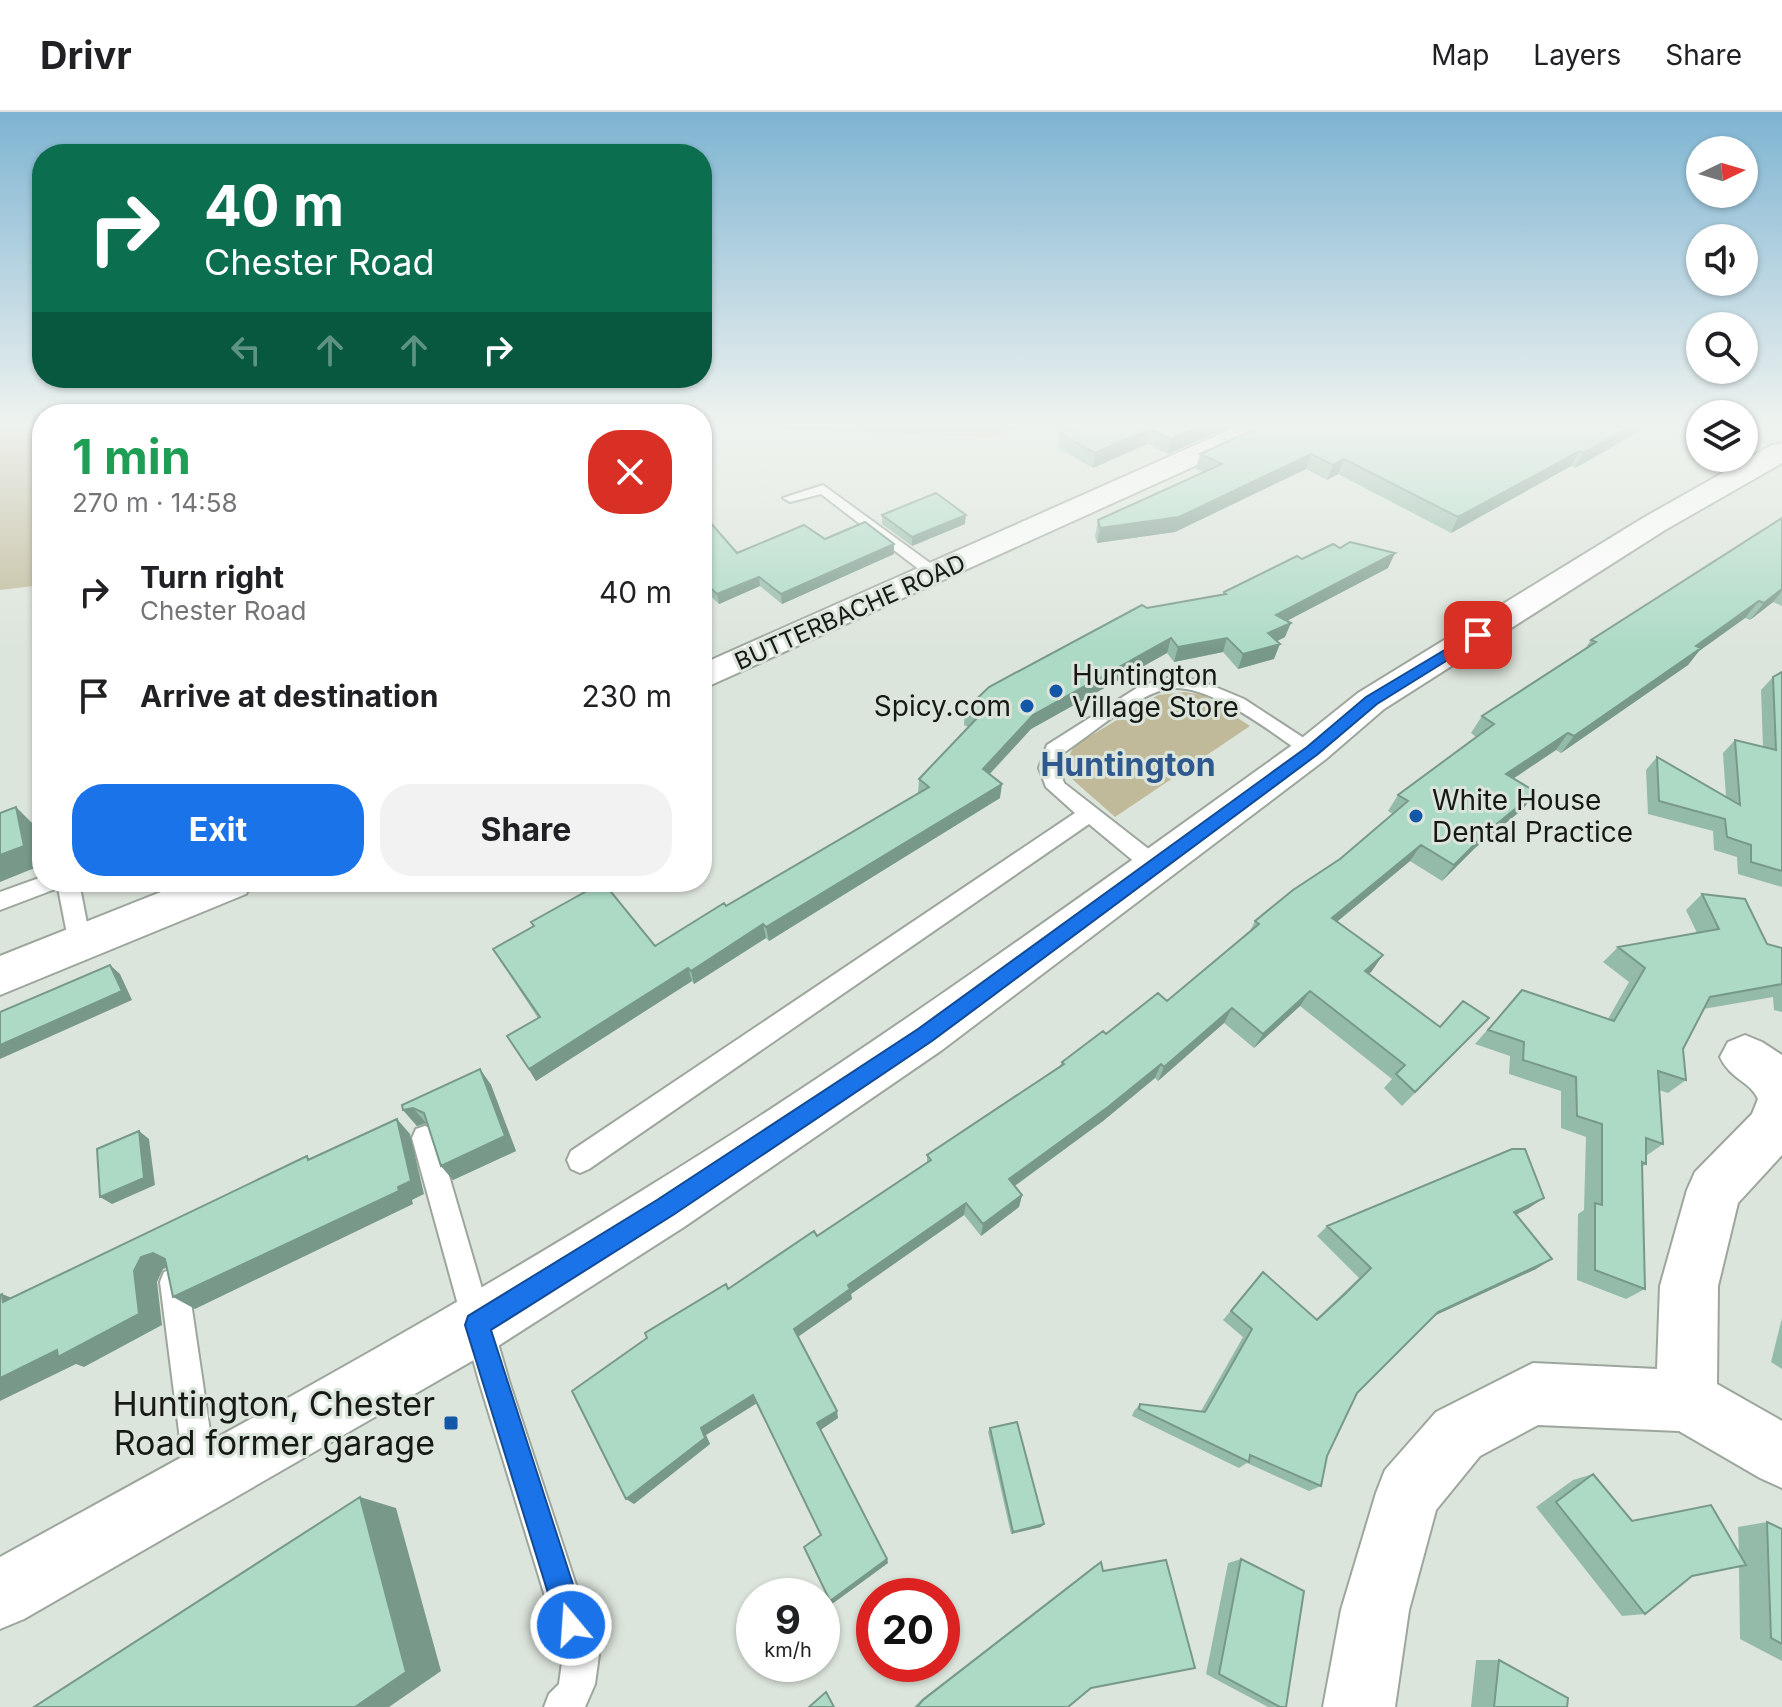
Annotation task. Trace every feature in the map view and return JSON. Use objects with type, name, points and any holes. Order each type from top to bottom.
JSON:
[{"type":"main road","name":"BUTTERBACHE ROAD","points":[[712,663],[935,574],[1097,500]]},
{"type":"main road","points":[[0,1595],[477,1325],[665,1208],[925,1035],[1156,867],[1312,750],[1371,701],[1695,500]]},
{"type":"main road","points":[[0,976],[207,892]]},
{"type":"main road","points":[[1686,1401],[1689,1286],[1714,1190],[1772,1129],[1773,1082]]},
{"type":"main road","points":[[1359,1707],[1375,1610],[1408,1493],[1458,1434],[1533,1394],[1686,1401],[1782,1456]]},
{"type":"lane","points":[[838,500],[935,574]]},
{"type":"lane","points":[[1156,867],[1056,787],[1049,768],[1054,750],[1161,684],[1178,681],[1203,685],[1312,750]]},
{"type":"lane","points":[[580,1160],[1088,815]]},
{"type":"lane","points":[[0,901],[32,889]]},
{"type":"lane","points":[[70,892],[80,944]]},
{"type":"lane","points":[[425,1138],[477,1325],[581,1655],[578,1681],[568,1703],[562,1707]]},
{"type":"lane","points":[[174,1282],[201,1479]]},
{"type":"shaded area","points":[[0,500],[32,500],[32,586],[0,590]]},
{"type":"shaded area","points":[[1185,692],[1203,695],[1250,726],[1115,817],[1072,779],[1066,762],[1074,746],[1158,695]]},
{"type":"building","points":[[918,500],[946,500],[966,515],[912,537],[882,515]]},
{"type":"building","points":[[1141,500],[1214,500],[1179,517],[1100,528],[1098,520]]},
{"type":"building","points":[[1425,500],[1489,500],[1458,517]]},
{"type":"building","points":[[1782,518],[1782,589],[1764,603],[1759,601],[1696,646],[1701,648],[1574,736],[1568,733],[1506,774],[1536,792],[1487,832],[1454,865],[1421,845],[1332,918],[1383,955],[1365,971],[1440,1027],[1463,1001],[1489,1018],[1415,1092],[1396,1074],[1405,1065],[1310,991],[1263,1034],[1232,1008],[1164,1067],[1161,1064],[1009,1179],[1022,1195],[983,1224],[966,1203],[848,1285],[850,1289],[794,1329],[837,1411],[817,1423],[887,1559],[861,1578],[856,1578],[856,1582],[840,1594],[840,1578],[819,1578],[804,1547],[821,1535],[753,1395],[701,1428],[705,1438],[626,1499],[572,1391],[647,1338],[645,1333],[726,1284],[728,1289],[814,1231],[817,1236],[931,1160],[927,1155],[1064,1064],[1062,1062],[1103,1031],[1106,1034],[1158,993],[1167,1001],[1259,924],[1255,921],[1293,890],[1340,859],[1408,801],[1398,795],[1494,724],[1482,716],[1596,642],[1591,640]]},
{"type":"building","points":[[865,522],[894,544],[781,594],[759,577],[717,594],[712,589],[712,524],[737,553],[804,525],[825,539]]},
{"type":"building","points":[[1350,542],[1395,553],[1276,615],[1291,623],[1268,633],[1280,644],[1243,654],[1227,638],[1178,647],[1171,638],[1033,715],[983,769],[1002,784],[766,927],[763,924],[691,971],[688,968],[529,1069],[507,1036],[540,1017],[493,949],[534,926],[531,922],[585,892],[611,892],[655,946],[724,903],[726,906],[929,787],[919,779],[979,716],[965,710],[989,687],[1142,605],[1147,608],[1226,594],[1224,592],[1297,556],[1302,559],[1333,544],[1340,548]]},
{"type":"building","points":[[1782,672],[1782,871],[1751,862],[1751,845],[1727,837],[1725,819],[1659,801],[1657,757],[1740,805],[1735,740],[1776,750],[1773,677]]},
{"type":"building","points":[[16,807],[24,846],[0,855],[0,813]]},
{"type":"building","points":[[1702,894],[1745,899],[1767,944],[1782,948],[1782,984],[1710,997],[1683,1049],[1686,1080],[1658,1071],[1663,1144],[1646,1138],[1646,1164],[1642,1162],[1645,1289],[1595,1270],[1595,1203],[1602,1205],[1602,1124],[1577,1116],[1576,1077],[1523,1060],[1524,1042],[1488,1030],[1522,990],[1614,1021],[1645,968],[1618,947],[1719,929]]},
{"type":"building","points":[[110,965],[122,991],[0,1045],[0,1012]]},
{"type":"building","points":[[480,1069],[505,1136],[441,1166],[424,1113],[413,1108],[403,1110],[402,1105]]},
{"type":"building","points":[[397,1119],[411,1181],[398,1187],[399,1191],[173,1297],[165,1259],[153,1253],[141,1257],[134,1271],[139,1314],[58,1357],[57,1350],[0,1378],[0,1295],[3,1302],[307,1156],[308,1160]]},
{"type":"building","points":[[139,1131],[144,1178],[100,1197],[97,1149]]},
{"type":"building","points":[[1512,1149],[1525,1149],[1544,1198],[1514,1212],[1552,1259],[1438,1312],[1357,1393],[1327,1456],[1321,1486],[1250,1455],[1249,1462],[1139,1409],[1140,1404],[1205,1412],[1252,1329],[1231,1311],[1263,1272],[1317,1320],[1346,1293],[1371,1268],[1327,1226]]},
{"type":"building","points":[[1017,1422],[1044,1524],[1013,1532],[990,1428]]},
{"type":"building","points":[[1593,1474],[1632,1521],[1711,1505],[1746,1565],[1692,1576],[1645,1614],[1556,1502]]},
{"type":"building","points":[[360,1497],[406,1672],[355,1707],[34,1707]]},
{"type":"building","points":[[1767,1522],[1782,1529],[1782,1644],[1771,1638]]},
{"type":"building","points":[[1241,1559],[1304,1591],[1286,1707],[1280,1707],[1219,1674]]},
{"type":"building","points":[[1166,1560],[1195,1668],[1091,1688],[1068,1707],[917,1707],[946,1682],[960,1682],[960,1671],[1101,1562],[1103,1571]]},
{"type":"building","points":[[1499,1660],[1568,1698],[1567,1707],[1494,1707]]},
{"type":"building","points":[[826,1692],[834,1707],[809,1707]]},
{"type":"place","name":"Huntington Village Store","points":[[1056,691]]},
{"type":"place","name":"Spicy.com","points":[[1027,706]]},
{"type":"place","name":"White House Dental Practice","points":[[1416,816]]},
{"type":"place","name":"Huntington, Chester Road former garage","points":[[451,1423]]},
{"type":"district","name":"Huntington","points":[[1128,764]]},
{"type":"route","points":[[571,1625],[477,1325],[665,1208],[925,1035],[1156,867],[1312,750],[1371,701],[1478,635]]}]
